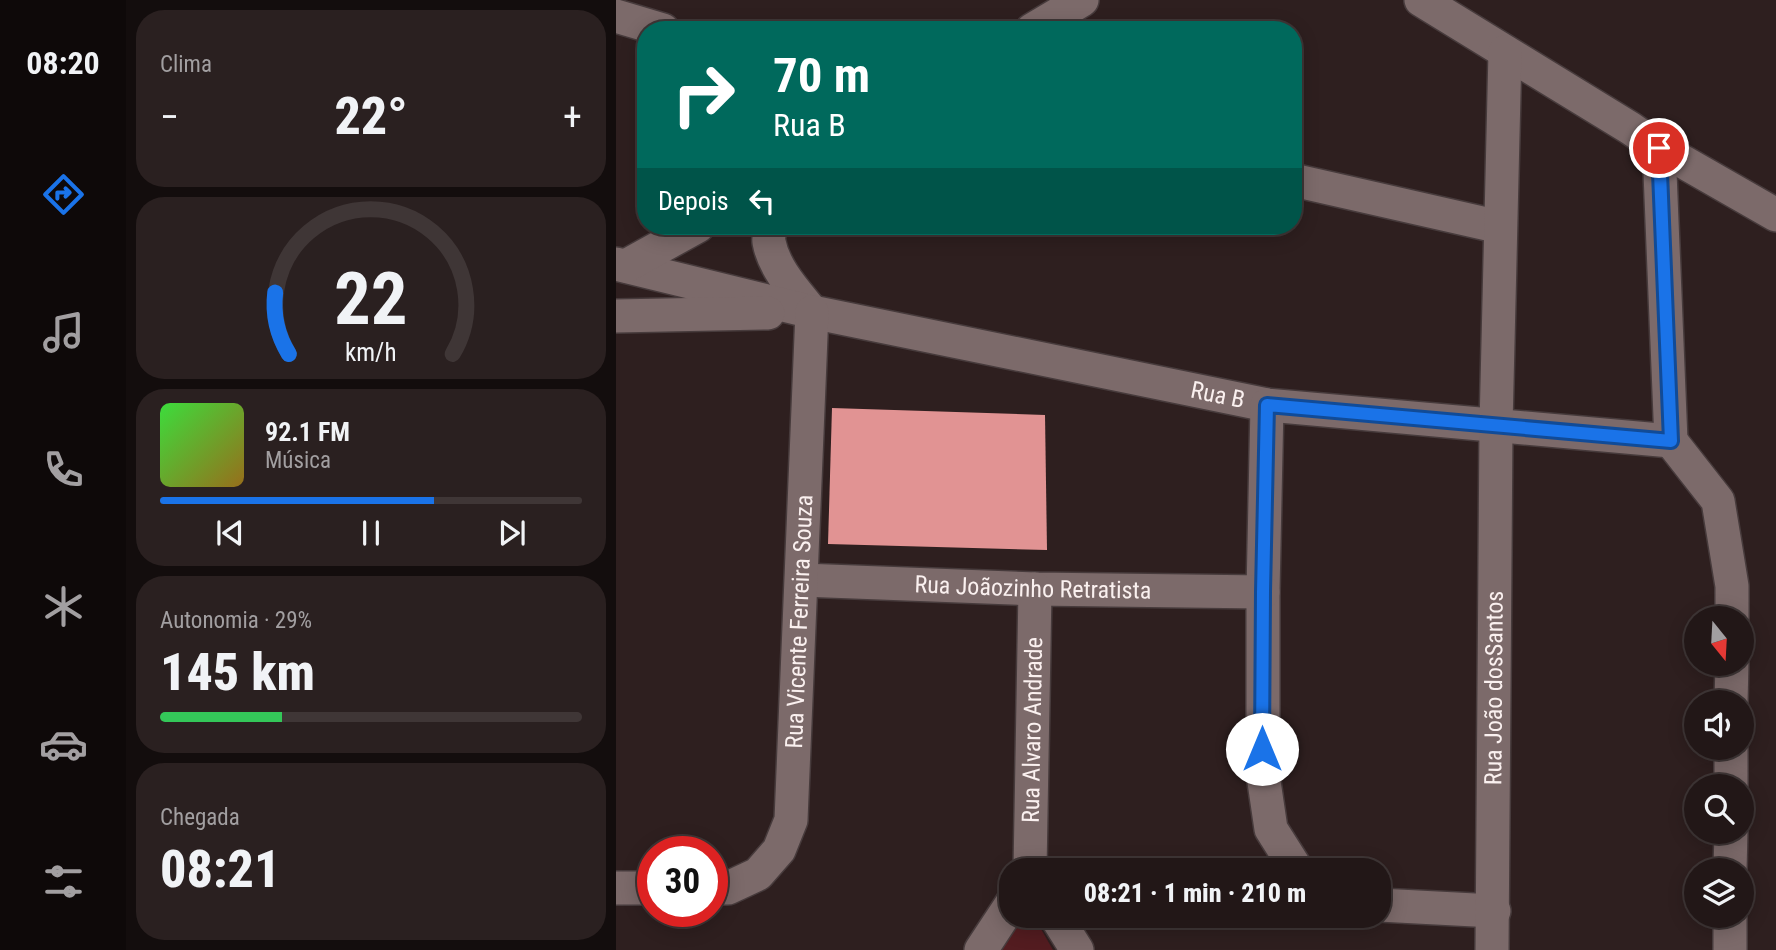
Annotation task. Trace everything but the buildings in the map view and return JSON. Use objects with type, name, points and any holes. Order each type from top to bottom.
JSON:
[{"type":"street","points":[[1047,21],[1082,0]]},
{"type":"street","points":[[1421,0],[1659,148],[1776,215]]},
{"type":"street","points":[[616,16],[637,22]]},
{"type":"street","name":"Rua João dosSantos","points":[[1492,950],[1496,426],[1504,52]]},
{"type":"street","points":[[1659,148],[1671,441],[1718,501],[1732,586],[1732,606]]},
{"type":"street","points":[[1302,182],[1500,227]]},
{"type":"street","points":[[621,265],[680,235]]},
{"type":"street","points":[[769,235],[768,240],[779,268],[813,312]]},
{"type":"street","points":[[621,265],[813,312]]},
{"type":"street","points":[[616,316],[813,312]]},
{"type":"street","name":"Rua B","points":[[813,312],[1267,405],[1671,441]]},
{"type":"street","name":"Rua Vicente Ferreira Souza","points":[[728,888],[758,874],[779,850],[791,820],[813,312]]},
{"type":"street","points":[[1267,405],[1262,775],[1271,830],[1289,858]]},
{"type":"street","name":"Rua Joãozinho Retratista","points":[[802,580],[1035,589],[1263,592]]},
{"type":"street","name":"Rua Alvaro Andrade","points":[[1030,858],[1035,589]]},
{"type":"street","points":[[616,888],[637,888]]},
{"type":"street","points":[[1391,906],[1494,911]]},
{"type":"street","points":[[981,950],[999,923]]},
{"type":"street","points":[[1063,928],[1077,950]]},
{"type":"street","points":[[1730,928],[1730,950]]},
{"type":"shaded area","points":[[1016,928],[1040,928],[1053,950],[1001,950]]},
{"type":"route","points":[[1262,749],[1267,405],[1671,441],[1659,148]]}]
